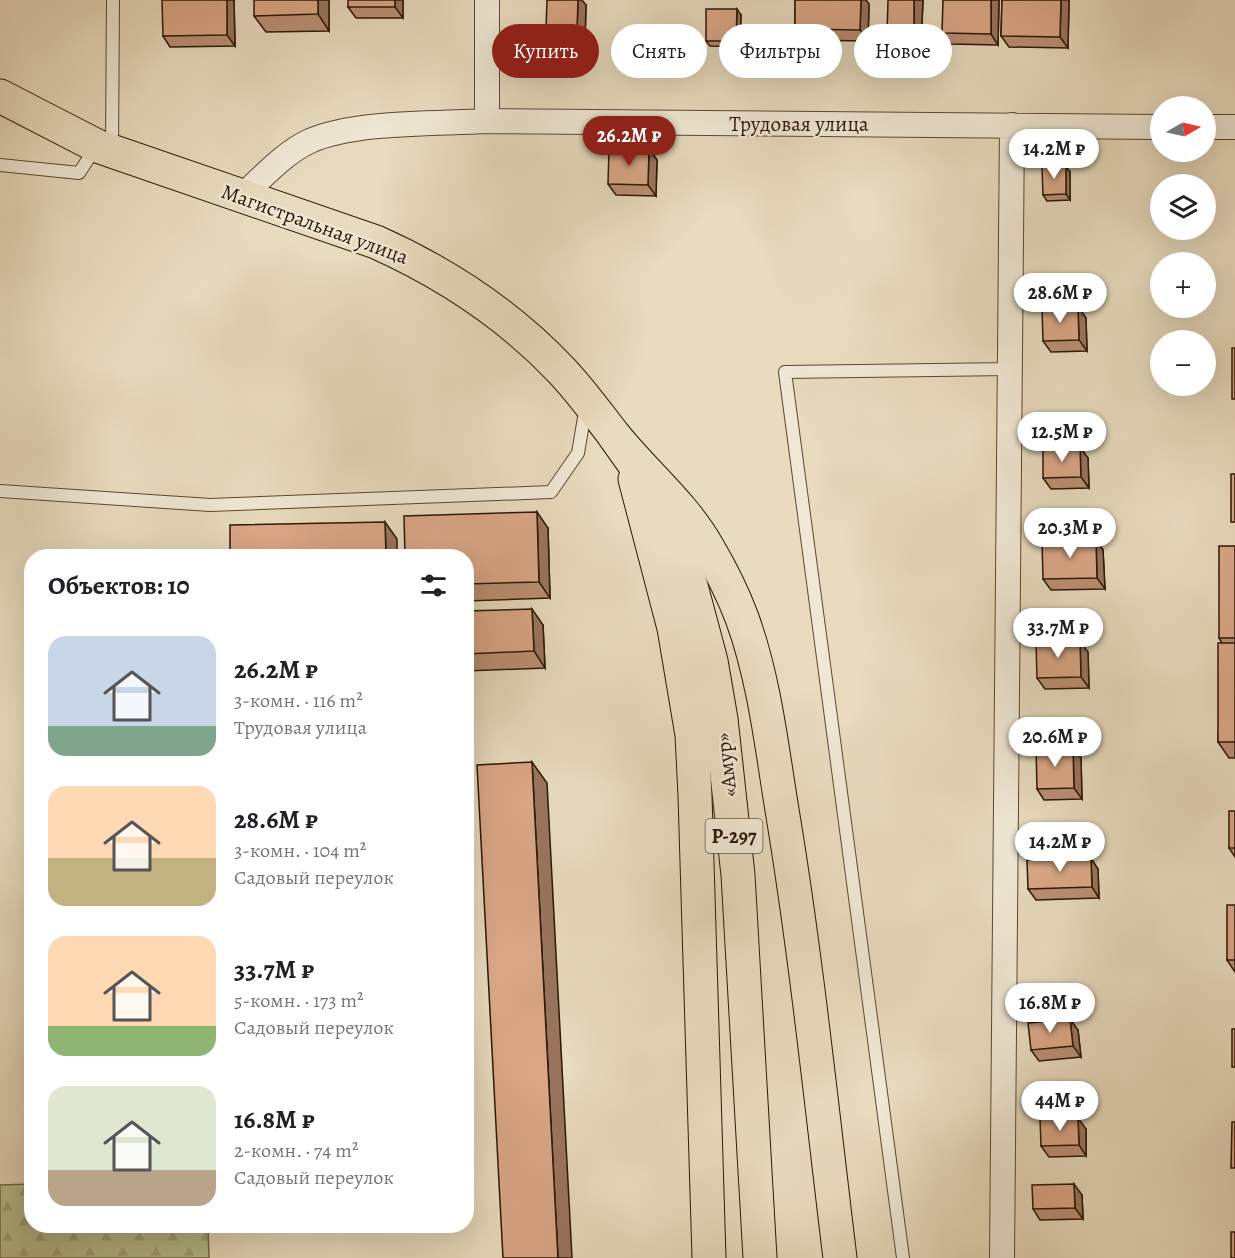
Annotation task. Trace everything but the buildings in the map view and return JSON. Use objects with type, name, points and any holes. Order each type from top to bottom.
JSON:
[{"type":"main road","name":"Магистральная улица","points":[[0,96],[104,149],[376,242],[415,260],[450,280],[524,335],[560,368],[588,399],[615,437]]},
{"type":"main road","points":[[615,437],[636,480],[644,506],[653,551],[674,628],[692,735],[709,1258]]},
{"type":"main road","points":[[615,437],[688,518],[707,546],[742,618],[750,645],[768,720],[797,909],[840,1258]]},
{"type":"main road","name":"«Амур»","points":[[615,437],[642,475],[678,549],[702,624],[721,718],[738,875],[760,1258]]},
{"type":"street","points":[[487,121],[488,0]]},
{"type":"street","name":"Трудовая улица","points":[[242,196],[288,154],[308,142],[332,133],[389,126],[487,121],[1150,127]]},
{"type":"street","points":[[1002,1258],[1012,125]]},
{"type":"street","points":[[1216,127],[1235,127]]},
{"type":"lane","points":[[0,165],[79,172],[104,149],[113,0]]},
{"type":"lane","points":[[903,1258],[785,372],[1010,369]]},
{"type":"lane","points":[[0,491],[210,505],[551,492],[578,453],[588,399]]},
{"type":"green space","points":[[24,1184],[24,1233],[208,1233],[209,1258],[0,1258],[0,1185]]}]
